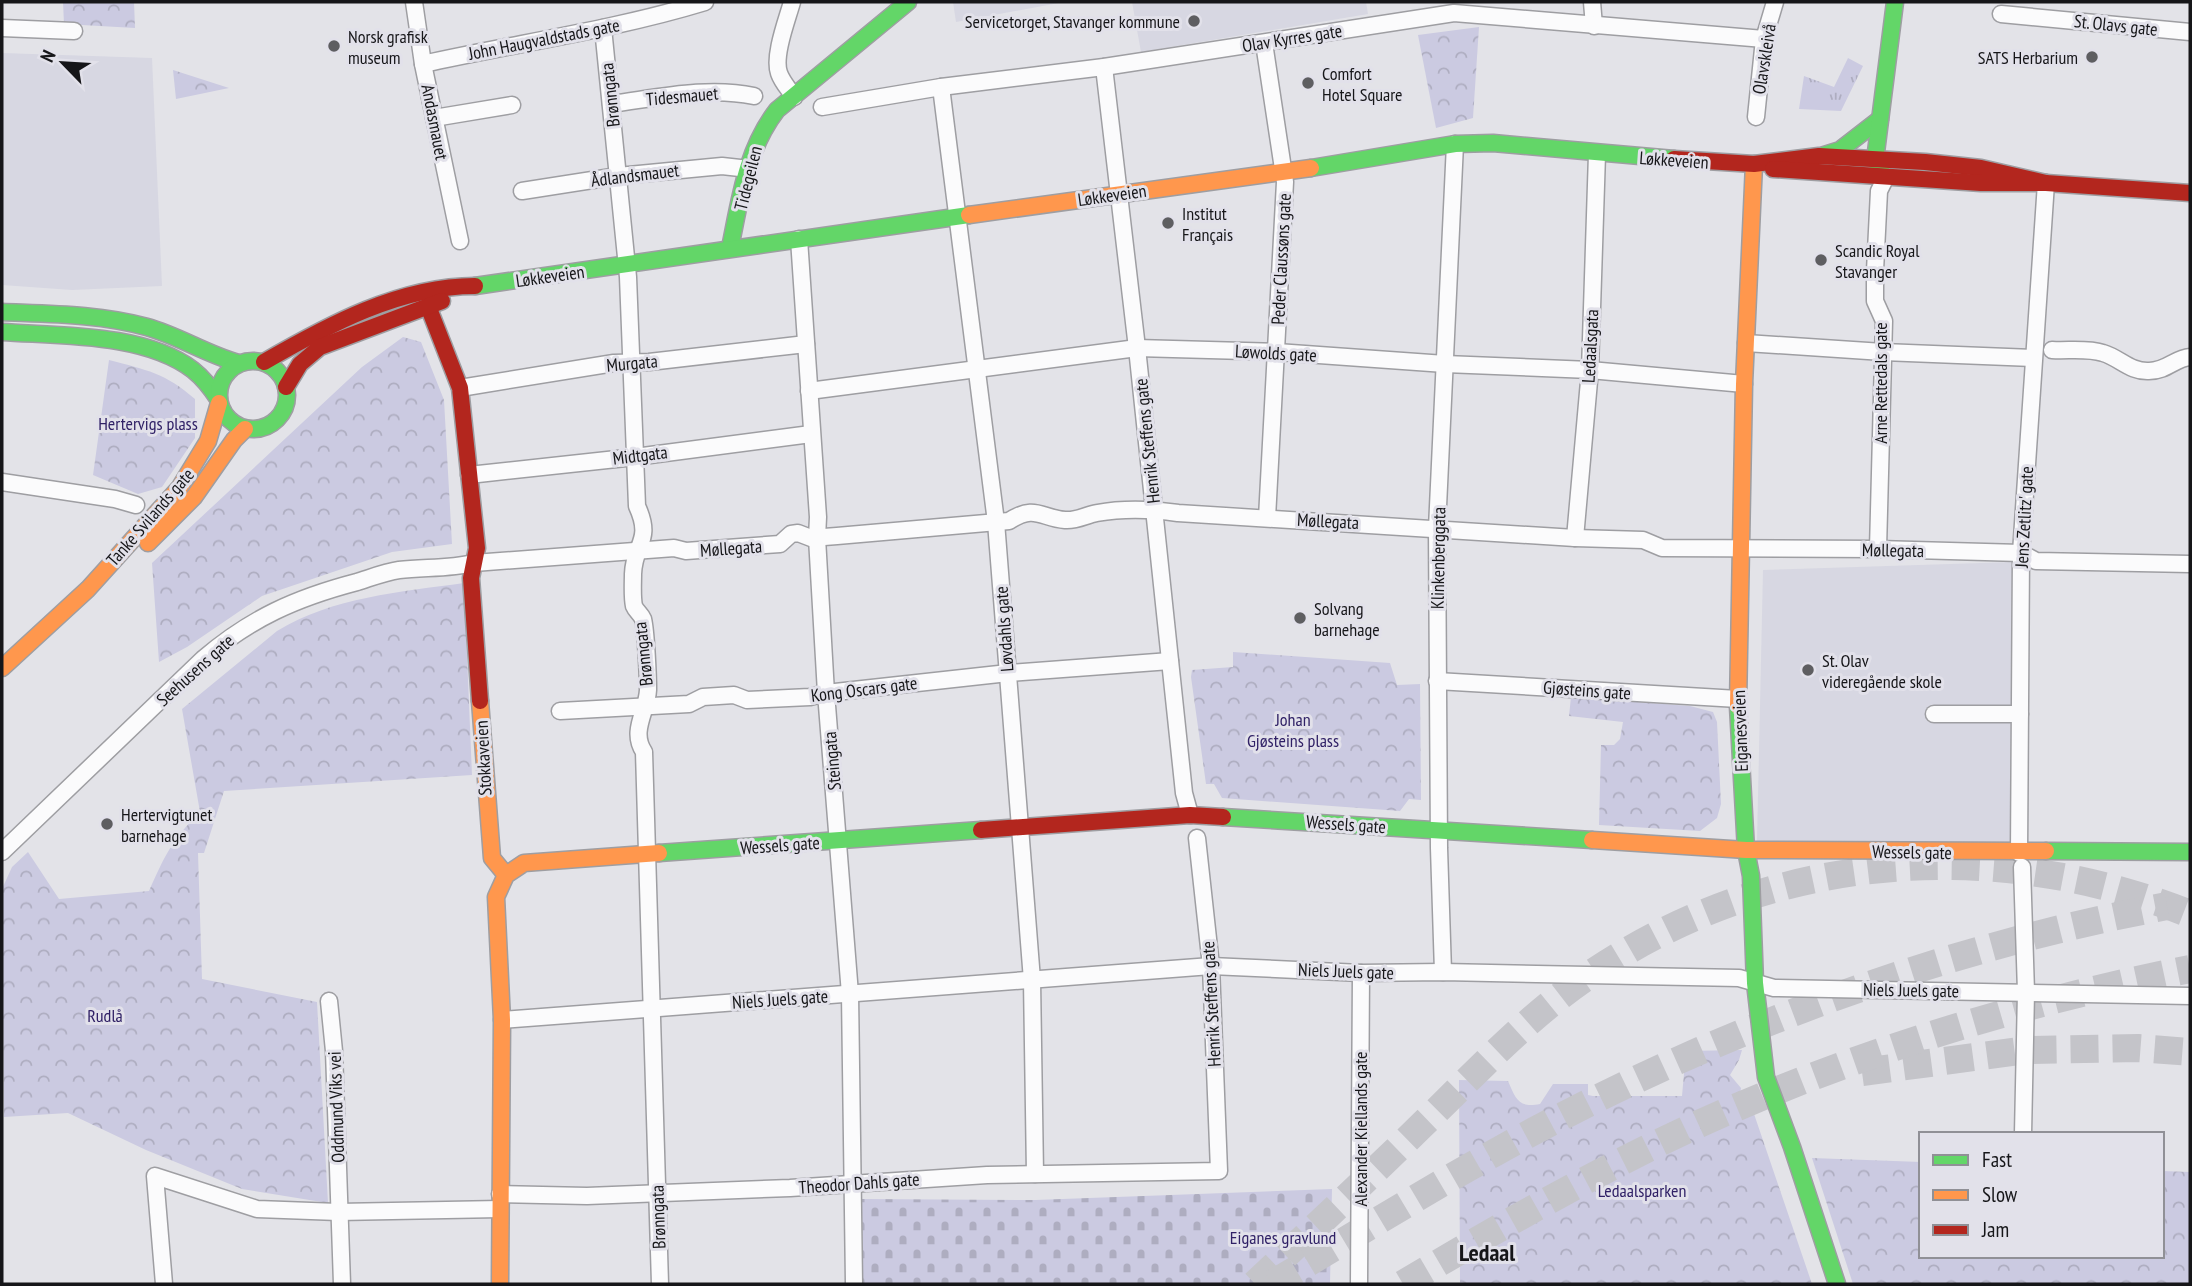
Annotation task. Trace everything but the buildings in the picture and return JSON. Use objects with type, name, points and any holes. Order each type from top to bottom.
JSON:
[{"type":"main road","name":"Tidegeilen","points":[[730,248],[749,169],[758,138],[766,123],[908,2]]},
{"type":"main road","name":"Arne Rettedals gate","points":[[1884,166],[1880,119],[1895,2]]},
{"type":"main road","name":"Arne Rettedals gate","points":[[1884,166],[1907,2]]},
{"type":"main road","points":[[1819,156],[1840,150],[1880,119]]},
{"type":"main road","name":"Løkkeveien","points":[[264,362],[310,335],[394,299],[449,286],[472,286],[626,265],[730,248],[1284,172],[1455,144],[1493,143],[1597,154],[1754,164],[1819,156],[1884,166]]},
{"type":"main road","name":"Løkkeveien","points":[[1754,164],[1782,172],[1925,162],[1981,168],[2046,183],[2190,194]]},
{"type":"main road","name":"Eiganesveien","points":[[1754,164],[1744,384],[1738,699],[1746,850],[1751,876],[1755,983],[1766,1077],[1837,1284]]},
{"type":"main road","name":"Løkkeveien","points":[[286,387],[300,363],[320,347],[449,299],[472,286]]},
{"type":"main road","name":"Stokkaveien","points":[[428,306],[460,388],[476,544],[471,578],[487,817],[492,858],[506,875]]},
{"type":"main road","points":[[2,312],[107,318],[168,334],[222,359],[238,363]]},
{"type":"main road","points":[[2,332],[99,340],[150,350],[188,366],[206,382],[224,415],[233,424],[245,429],[270,425],[279,417],[287,398],[286,387],[282,376],[274,368],[264,362],[249,360],[238,363],[224,375],[219,386],[218,401]]},
{"type":"main road","name":"Tanke Svilands gate","points":[[2,668],[88,589],[180,487],[208,441],[218,401]]},
{"type":"main road","name":"Tanke Svilands gate","points":[[88,589],[132,559],[194,497],[234,440],[245,429]]},
{"type":"main road","name":"Wessels gate","points":[[506,875],[518,866],[531,862],[1190,815],[1746,850],[2021,860],[2190,852]]},
{"type":"main road","points":[[500,1284],[502,1020],[496,897],[506,875]]},
{"type":"street","name":"Andasmauet","points":[[414,2],[423,64],[460,241]]},
{"type":"street","name":"John Haugvaldstads gate","points":[[423,64],[510,44],[603,28],[705,2]]},
{"type":"street","points":[[792,2],[778,55],[778,67],[781,78],[794,97]]},
{"type":"street","points":[[1592,2],[1594,26]]},
{"type":"street","name":"Olavskleivå","points":[[1756,117],[1764,39],[1775,2]]},
{"type":"street","name":"Olav Kyrres gate","points":[[822,107],[941,87],[1104,67],[1264,43],[1448,8],[1469,14],[1764,39]]},
{"type":"street","name":"St. Olavs gate","points":[[2001,14],[2190,32]]},
{"type":"street","points":[[2,28],[74,31]]},
{"type":"street","name":"Brønngata","points":[[603,28],[626,265],[637,506],[644,521],[645,533],[633,570],[635,608],[643,618],[648,692],[638,722],[639,745],[644,752],[660,1284]]},
{"type":"street","name":"Peder Claussøns gate","points":[[1264,43],[1284,172],[1268,518]]},
{"type":"street","name":"Henrik Steffens gate","points":[[1104,67],[1138,348],[1186,804],[1190,815]]},
{"type":"street","name":"Løvdahls gate","points":[[941,87],[996,522],[1032,980],[1035,1174]]},
{"type":"street","name":"Tidesmauet","points":[[611,104],[696,93],[733,92],[754,96]]},
{"type":"street","points":[[434,118],[512,105]]},
{"type":"street","name":"Klinkenberggata","points":[[1443,972],[1438,848],[1437,528],[1455,144]]},
{"type":"street","name":"Ledaalsgata","points":[[1575,538],[1590,370],[1597,154]]},
{"type":"street","name":"Ådlandsmauet","points":[[522,191],[618,176],[722,166],[749,169]]},
{"type":"street","name":"Arne Rettedals gate","points":[[1878,549],[1884,321],[1875,300],[1875,271],[1879,191],[1884,166]]},
{"type":"street","name":"Jens Zetlitz' gate","points":[[2023,1132],[2026,992],[2021,860],[2021,553],[2046,183]]},
{"type":"street","name":"Steingata","points":[[799,239],[827,693],[850,993],[853,1284]]},
{"type":"street","points":[[1746,343],[2033,358]]},
{"type":"street","name":"Murgata","points":[[460,388],[500,380],[631,363],[806,344]]},
{"type":"street","name":"Løwolds gate","points":[[809,391],[1138,348],[1277,352],[1445,364],[1590,370],[1744,384]]},
{"type":"street","points":[[2052,350],[2100,352],[2133,369],[2149,371],[2167,369],[2183,357],[2190,357]]},
{"type":"street","name":"Midtgata","points":[[469,474],[635,457],[811,434]]},
{"type":"street","points":[[2,482],[115,499],[136,505]]},
{"type":"street","name":"Møllegata","points":[[474,562],[674,548],[685,551],[780,544],[791,534],[817,538],[1009,521],[1020,514],[1039,512],[1065,520],[1095,513],[1154,510],[1575,538],[1643,540],[1662,548],[2021,553],[2036,561],[2190,564]]},
{"type":"street","name":"Seehusens gate","points":[[2,852],[231,635],[312,594],[397,571],[460,566],[474,562]]},
{"type":"street","name":"Kong Oscars gate","points":[[560,711],[689,704],[703,697],[734,695],[747,700],[810,697],[1008,673],[1170,661]]},
{"type":"street","name":"Gjøsteins gate","points":[[1437,681],[1738,699]]},
{"type":"street","points":[[1934,714],[2020,714]]},
{"type":"street","name":"Henrik Steffens gate","points":[[1197,838],[1212,966],[1219,1171]]},
{"type":"street","name":"Niels Juels gate","points":[[502,1020],[1212,966],[1361,974],[1443,972],[1739,978],[1774,988],[2190,996]]},
{"type":"street","name":"Alexander Kiellands gate","points":[[1359,1284],[1361,974]]},
{"type":"street","name":"Oddmund Viks vei","points":[[329,1001],[335,1064],[342,1284]]},
{"type":"street","name":"Theodor Dahls gate","points":[[500,1202],[895,1180],[1035,1174],[1219,1171]]},
{"type":"street","points":[[164,1284],[155,1176],[234,1203],[286,1212],[399,1211],[500,1202]]},
{"type":"shaded area","points":[[953,2],[1064,2],[956,22]]},
{"type":"shaded area","points":[[1132,2],[1366,2],[1368,14],[1141,52]]},
{"type":"shaded area","points":[[2,53],[152,58],[162,286],[72,290],[2,285]]},
{"type":"shaded area","points":[[2013,562],[2011,845],[1757,842],[1763,570]]},
{"type":"green space","points":[[63,2],[134,2],[135,28],[64,24]]},
{"type":"green space","points":[[1479,27],[1473,118],[1436,128],[1418,35]]},
{"type":"green space","points":[[1848,58],[1863,66],[1841,111],[1799,109],[1804,76],[1834,87]]},
{"type":"green space","points":[[173,70],[229,88],[176,99]]},
{"type":"green space","points":[[403,337],[421,342],[444,400],[452,544],[392,552],[262,596],[187,647],[159,662],[152,563],[362,367]]},
{"type":"green space","name":"Hertervigs plass","points":[[109,360],[155,374],[174,383],[195,399],[195,438],[162,487],[138,494],[93,475]]},
{"type":"green space","name":"Rudlå","points":[[464,583],[472,775],[224,791],[204,853],[198,853],[202,979],[317,1002],[328,1203],[242,1189],[146,1150],[68,1113],[4,1117],[2,889],[12,867],[28,852],[59,899],[149,891],[170,848],[200,812],[182,709],[277,631],[298,620],[344,603],[391,593]]},
{"type":"green space","name":"Johan Gjøsteins plass","points":[[1233,652],[1390,663],[1397,685],[1420,684],[1421,800],[1409,799],[1400,811],[1222,798],[1214,784],[1206,784],[1191,677],[1192,670],[1233,667]]},
{"type":"green space","points":[[1571,697],[1690,706],[1713,712],[1717,722],[1721,804],[1717,818],[1700,831],[1599,825],[1601,745],[1614,745],[1620,739],[1623,722],[1569,716]]},
{"type":"green space","name":"Ledaalsparken","points":[[1742,1050],[1730,1075],[1741,1088],[1740,1094],[1752,1108],[1812,1284],[1460,1284],[1459,1080],[1508,1081],[1519,1101],[1527,1105],[1540,1104],[1553,1084],[1588,1084],[1588,1095],[1593,1096],[1682,1096],[1686,1051]]},
{"type":"green space","points":[[1812,1158],[1919,1162],[1919,1258],[2164,1258],[2164,1171],[2190,1172],[2190,1284],[1853,1284]]},
{"type":"green space","name":"Eiganes gravlund","points":[[1332,1189],[1330,1284],[863,1284],[862,1199],[1035,1200]]},
{"type":"tunnel","points":[[1255,1284],[1498,1050],[1560,996],[1651,938],[1724,905],[1800,882],[1877,869],[1956,866],[2035,872],[2113,888],[2190,914]]},
{"type":"tunnel","points":[[1272,1284],[1519,1139],[1702,1050],[1854,990],[1931,965],[2009,942],[2167,906]]},
{"type":"tunnel","points":[[1403,1284],[1513,1220],[1663,1141],[1819,1074],[1941,1032],[2003,1014],[2127,982],[2190,969]]},
{"type":"tunnel","points":[[1862,1072],[2027,1050],[2138,1048],[2190,1052]]},
{"type":"traffic: fast","points":[[730,248],[751,159],[766,125],[777,110],[908,2]]},
{"type":"traffic: fast","points":[[1881,170],[1875,160],[1895,2]]},
{"type":"traffic: fast","points":[[1824,155],[1840,150],[1880,119]]},
{"type":"traffic: fast","points":[[1311,168],[1455,144],[1493,143],[1674,159]]},
{"type":"traffic: fast","points":[[475,286],[969,215]]},
{"type":"traffic: fast","points":[[2,312],[111,319],[159,331],[238,363]]},
{"type":"traffic: fast","points":[[2,332],[75,336],[151,349],[193,370],[207,383],[218,399]]},
{"type":"traffic: fast","points":[[246,361],[260,361],[272,366],[282,376],[287,395],[282,414],[272,424],[260,429],[246,429],[234,424],[224,414],[219,402],[219,388],[224,376],[234,366],[246,361]]},
{"type":"traffic: fast","points":[[1738,706],[1746,850],[1751,876],[1755,983],[1766,1077],[1837,1284]]},
{"type":"traffic: fast","points":[[1223,817],[1592,840]]},
{"type":"traffic: fast","points":[[659,853],[981,830]]},
{"type":"traffic: fast","points":[[2046,851],[2190,852]]},
{"type":"traffic: slow","points":[[1738,706],[1744,384],[1754,164]]},
{"type":"traffic: slow","points":[[969,215],[1311,168]]},
{"type":"traffic: slow","points":[[2,668],[88,589],[180,487],[208,441],[219,403]]},
{"type":"traffic: slow","points":[[148,543],[194,497],[234,440],[245,429]]},
{"type":"traffic: slow","points":[[480,701],[492,858],[506,875]]},
{"type":"traffic: slow","points":[[1592,840],[1746,850],[2046,851]]},
{"type":"traffic: slow","points":[[500,1284],[502,1020],[496,897],[506,875],[524,863],[659,853]]},
{"type":"traffic: jam","points":[[1674,159],[1754,164],[1819,156],[1925,162],[1981,168],[2046,183]]},
{"type":"traffic: jam","points":[[1773,169],[2190,193]]},
{"type":"traffic: jam","points":[[264,362],[339,322],[392,300],[447,288],[475,286]]},
{"type":"traffic: jam","points":[[286,387],[300,364],[320,347],[442,301]]},
{"type":"traffic: jam","points":[[428,306],[460,388],[477,548],[471,578],[480,701]]},
{"type":"traffic: jam","points":[[981,830],[1190,815],[1223,817]]},
{"type":"place","name":"Servicetorget, Stavanger kommune","points":[[1194,21]]},
{"type":"place","name":"Norsk grafisk museum","points":[[334,46]]},
{"type":"place","name":"SATS Herbarium","points":[[2092,57]]},
{"type":"place","name":"Comfort Hotel Square","points":[[1308,83]]},
{"type":"place","name":"Institut Français","points":[[1168,223]]},
{"type":"place","name":"Scandic Royal Stavanger","points":[[1821,260]]},
{"type":"place","name":"Solvang barnehage","points":[[1300,618]]},
{"type":"place","name":"St. Olav videregående skole","points":[[1808,670]]},
{"type":"place","name":"Hertervigtunet barnehage","points":[[107,824]]},
{"type":"district","name":"Ledaal","points":[[1487,1252]]}]
